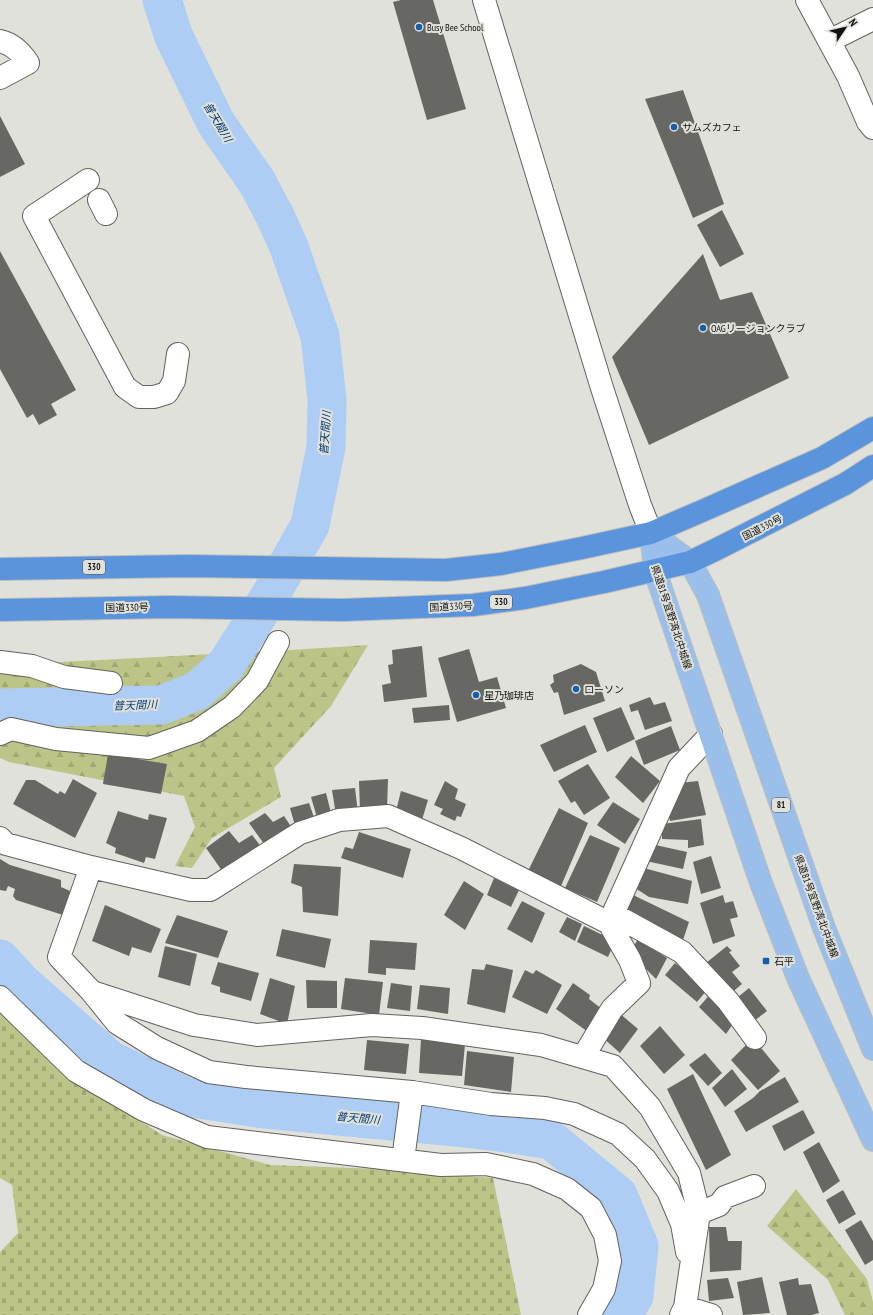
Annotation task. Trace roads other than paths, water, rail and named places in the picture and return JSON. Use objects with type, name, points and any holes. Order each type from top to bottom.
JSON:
[{"type":"highway","name":"330","points":[[0,569],[188,566],[446,570],[501,564],[582,548],[650,532],[702,512],[822,458],[873,428]]},
{"type":"highway","name":"国道330号","points":[[0,610],[170,607],[344,610],[472,605],[526,598],[655,571],[690,562],[845,484],[873,466]]},
{"type":"main road","name":"県道81号宜野湾北中城線","points":[[650,532],[690,562],[708,595],[824,928],[873,1049]]},
{"type":"main road","name":"県道81号宜野湾北中城線","points":[[650,532],[655,571],[761,883],[798,978],[873,1140]]},
{"type":"street","points":[[484,0],[602,388],[650,532]]},
{"type":"street","points":[[808,0],[848,76],[868,122],[873,128]]},
{"type":"street","points":[[829,41],[873,19]]},
{"type":"street","points":[[0,41],[9,43],[21,53],[28,63],[0,78]]},
{"type":"street","points":[[88,180],[34,216],[125,387],[139,397],[154,397],[167,393],[174,381],[178,354]]},
{"type":"street","points":[[0,734],[11,729],[56,739],[149,748],[197,731],[232,707],[257,681],[278,642]]},
{"type":"street","points":[[0,662],[32,666],[64,677],[111,683]]},
{"type":"street","points":[[583,1057],[612,1009],[639,983],[611,919],[679,768],[711,734]]},
{"type":"street","points":[[0,838],[6,844],[91,867],[191,890],[210,890],[300,833],[339,820],[388,816],[461,848],[682,952],[728,1001],[755,1038]]},
{"type":"street","points":[[91,867],[59,957],[92,992],[117,1023],[157,1048],[209,1072],[412,1093],[491,1104],[545,1108],[574,1114],[618,1134],[645,1159],[668,1191],[682,1224],[690,1270]]},
{"type":"street","points":[[92,992],[194,1025],[257,1035],[372,1025],[422,1028],[541,1045],[613,1066],[650,1107],[689,1173],[699,1213],[683,1311],[711,1315]]},
{"type":"street","points":[[0,997],[76,1071],[144,1110],[207,1137],[403,1159],[441,1165],[486,1164],[533,1174],[567,1189],[591,1208],[605,1235],[610,1261],[604,1289],[589,1315]]},
{"type":"street","points":[[403,1159],[412,1093]]},
{"type":"street","points":[[699,1213],[719,1205],[725,1197],[754,1186]]},
{"type":"waterway","name":"普天間川","points":[[0,708],[161,705],[197,691],[226,665],[270,596],[310,525],[326,447],[327,400],[320,336],[289,247],[275,216],[257,182],[216,123],[174,37],[162,0]]},
{"type":"waterway","name":"普天間川","points":[[0,959],[22,983],[110,1060],[186,1097],[264,1109],[456,1127],[551,1140],[618,1195],[639,1246],[634,1296],[623,1315]]},
{"type":"place","name":"Busy Bee School","points":[[419,27]]},
{"type":"place","name":"サムズカフェ","points":[[674,127]]},
{"type":"place","name":"OAGリージョンクラブ","points":[[703,328]]},
{"type":"place","name":"ローソン","points":[[576,689]]},
{"type":"place","name":"星乃珈琲店","points":[[476,695]]},
{"type":"place","name":"石平","points":[[766,961]]}]
